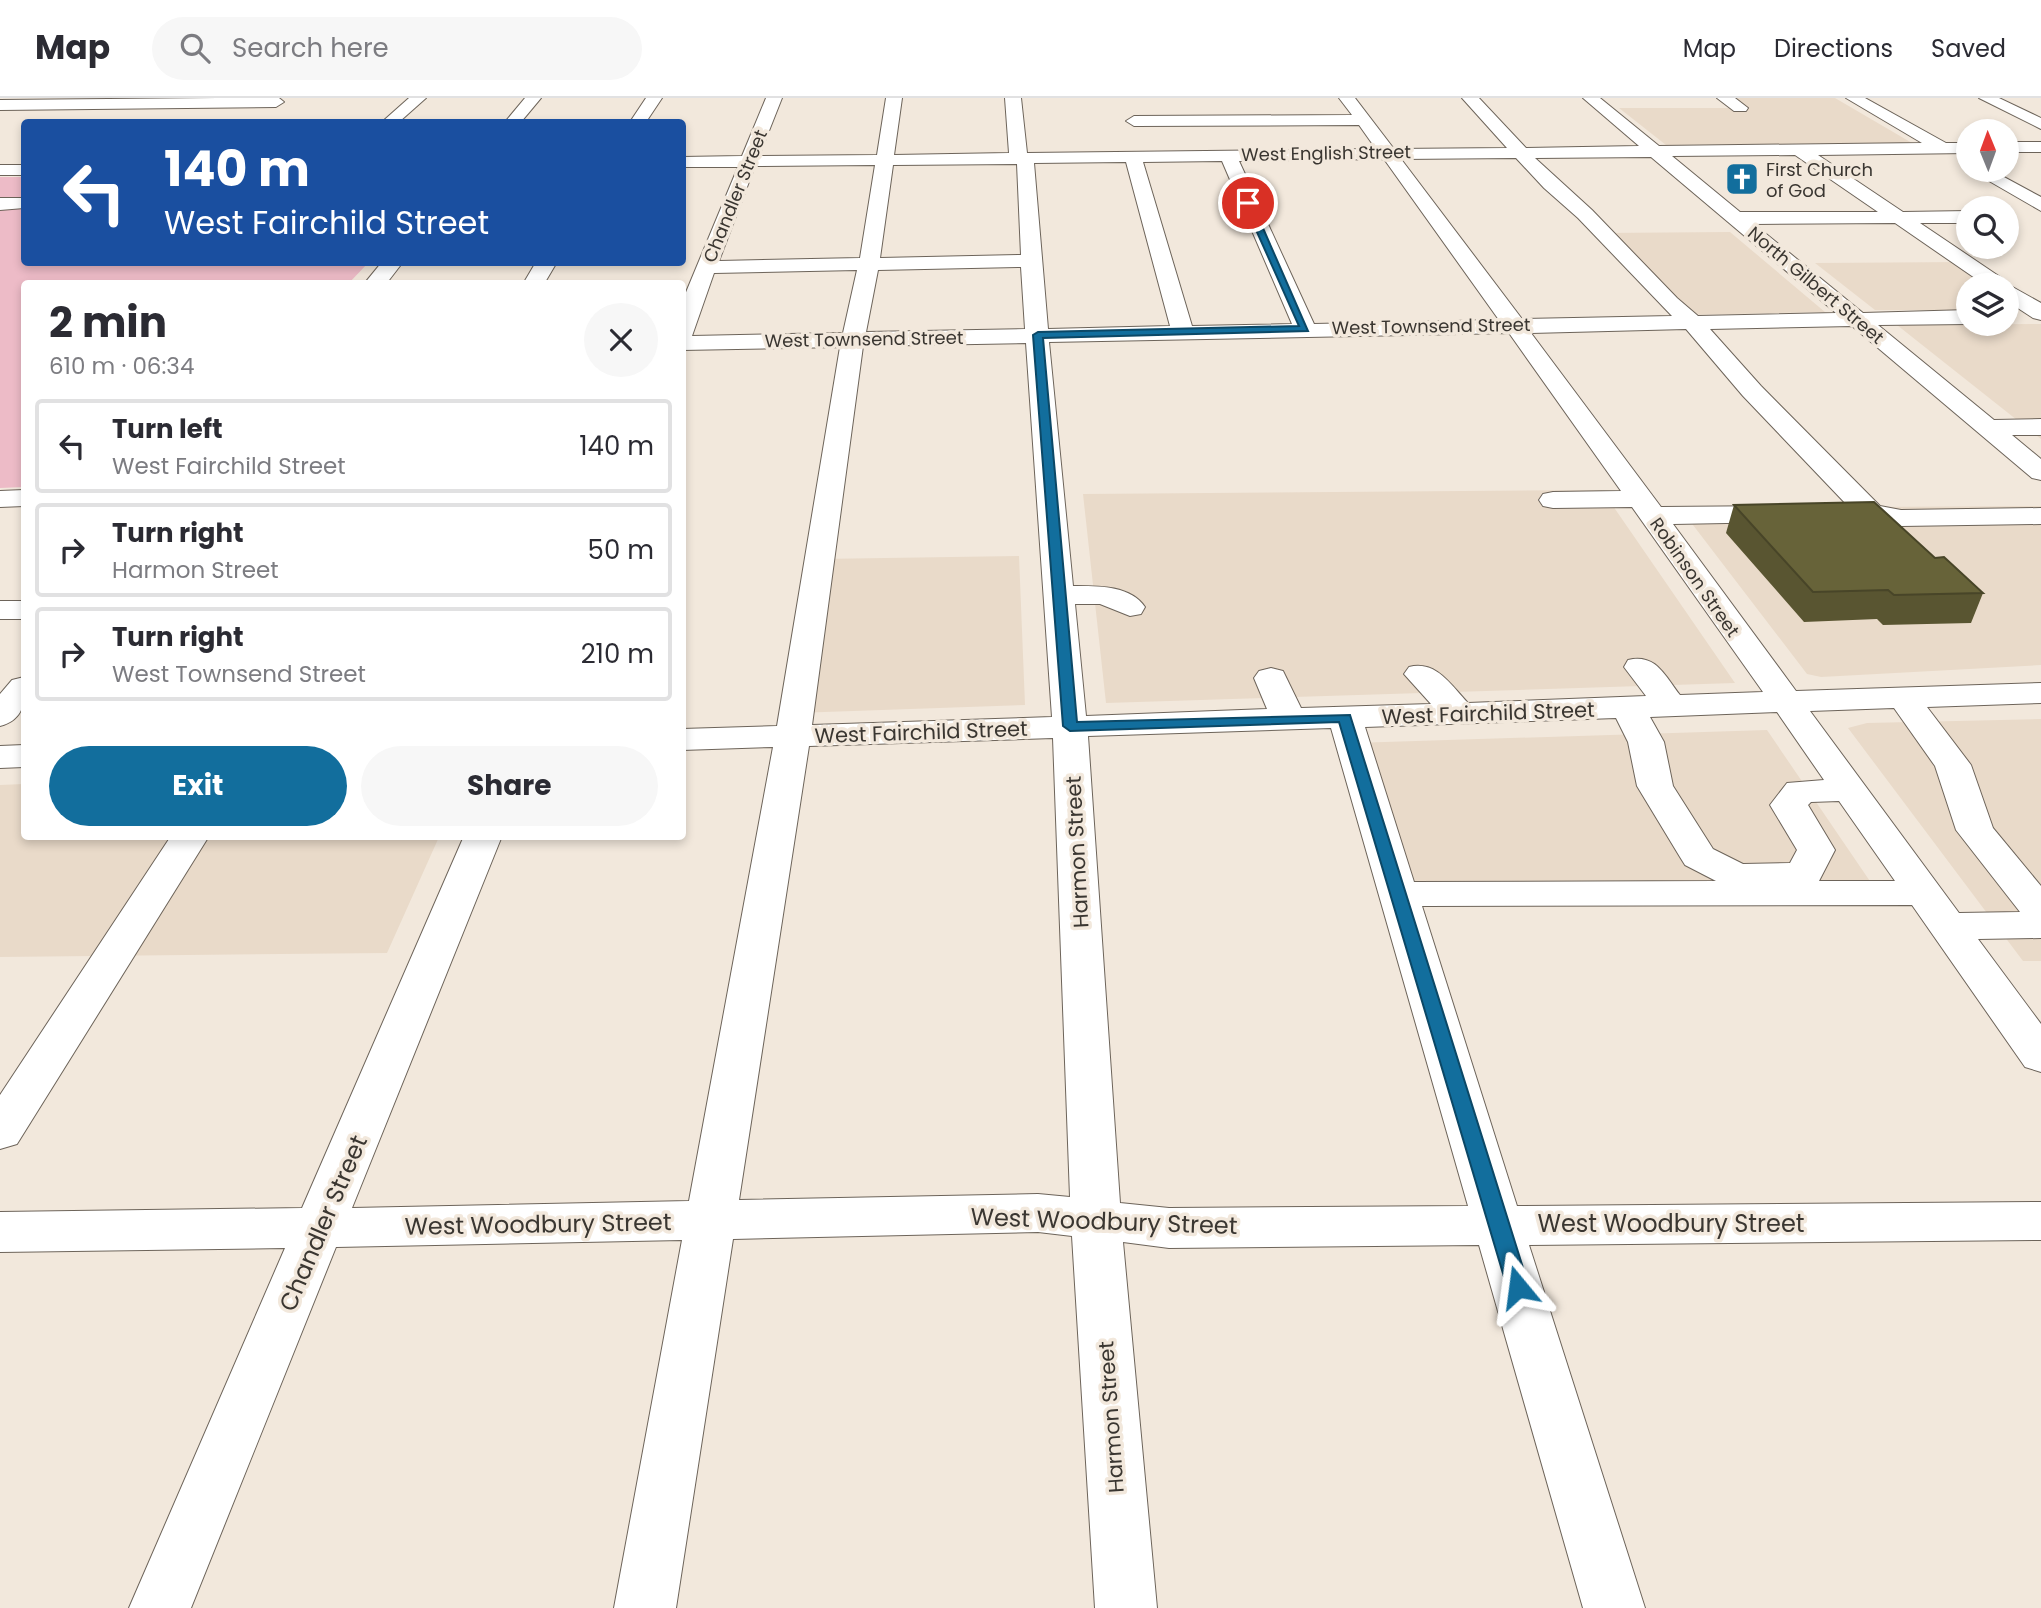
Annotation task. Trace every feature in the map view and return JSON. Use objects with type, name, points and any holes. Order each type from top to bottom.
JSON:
[{"type":"street","points":[[0,104],[8,98]]},
{"type":"street","points":[[394,119],[418,98]]},
{"type":"street","points":[[516,119],[534,98]]},
{"type":"street","points":[[640,119],[654,98]]},
{"type":"street","name":"Chandler Street","points":[[686,322],[705,267],[774,98]]},
{"type":"street","points":[[645,1608],[793,736],[853,339],[869,264],[894,98]]},
{"type":"street","name":"Harmon Street","points":[[1013,98],[1017,152],[1026,164],[1031,261],[1070,726],[1096,1220],[1126,1608]]},
{"type":"street","points":[[1470,98],[1550,184],[1585,214],[1669,303],[1691,321],[1752,391],[1871,513]]},
{"type":"street","name":"North Gilbert Street","points":[[1591,98],[2041,472]]},
{"type":"street","points":[[1725,98],[1740,108]]},
{"type":"street","points":[[1854,98],[1956,157]]},
{"type":"street","points":[[1987,98],[2041,124]]},
{"type":"street","points":[[0,104],[279,100]]},
{"type":"street","points":[[257,116],[279,100]]},
{"type":"street","points":[[110,119],[140,101]]},
{"type":"street","points":[[1183,332],[1139,156],[1132,116],[1355,109]]},
{"type":"street","name":"Robinson Street","points":[[1355,109],[1515,325],[2041,1056]]},
{"type":"street","points":[[2020,147],[2041,147]]},
{"type":"street","name":"West English Street","points":[[686,162],[1388,152],[1956,148]]},
{"type":"street","points":[[1798,149],[1981,273]]},
{"type":"street","points":[[1227,155],[1305,329]]},
{"type":"street","points":[[0,170],[21,170]]},
{"type":"street","points":[[2000,182],[2041,205]]},
{"type":"street","points":[[0,204],[21,203]]},
{"type":"street","points":[[1736,218],[1956,217]]},
{"type":"street","points":[[2019,217],[2041,217]]},
{"type":"street","points":[[705,267],[1031,261]]},
{"type":"street","points":[[377,280],[390,266]]},
{"type":"street","points":[[2019,299],[2041,315]]},
{"type":"street","points":[[2019,316],[2041,315]]},
{"type":"street","name":"West Townsend Street","points":[[686,343],[1956,317]]},
{"type":"street","points":[[1987,428],[2041,427]]},
{"type":"street","points":[[0,499],[21,498]]},
{"type":"street","points":[[1553,500],[1646,508],[1812,514],[1871,513],[1901,518],[2041,516]]},
{"type":"street","points":[[1059,595],[1105,596],[1130,607]]},
{"type":"street","points":[[0,611],[21,610]]},
{"type":"street","points":[[1640,667],[1672,707]]},
{"type":"street","points":[[1420,674],[1460,714]]},
{"type":"street","points":[[1271,678],[1289,720]]},
{"type":"street","points":[[0,716],[21,691]]},
{"type":"street","name":"West Fairchild Street","points":[[686,740],[2041,694]]},
{"type":"street","points":[[1905,699],[1953,765],[1975,830],[2041,912]]},
{"type":"street","points":[[1629,709],[1646,742],[1655,786],[1699,858],[1736,876],[1803,875],[1816,850],[1789,805],[1800,791],[1848,790]]},
{"type":"street","points":[[1345,718],[1615,1608]]},
{"type":"street","points":[[0,757],[21,756]]},
{"type":"street","points":[[0,1132],[187,840]]},
{"type":"street","name":"Chandler Street","points":[[159,1608],[321,1228],[481,840]]},
{"type":"street","points":[[1399,894],[1923,893]]},
{"type":"street","points":[[1947,926],[2041,925]]},
{"type":"street","name":"West Woodbury Street","points":[[0,1232],[1038,1213],[1169,1228],[2041,1220]]},
{"type":"shaded area","points":[[1725,98],[1835,98],[1912,143],[1666,145],[1619,108],[1738,108]]},
{"type":"shaded area","points":[[0,177],[21,177],[21,266],[365,266],[352,280],[21,280],[21,487],[0,488]]},
{"type":"shaded area","points":[[1730,232],[1825,312],[1683,315],[1601,233]]},
{"type":"shaded area","points":[[1965,262],[1981,273],[1956,273],[1956,310],[1875,310],[1815,263]]},
{"type":"shaded area","points":[[2019,324],[2041,324],[2041,439],[1897,325],[1956,325],[1956,336],[2019,336]]},
{"type":"shaded area","points":[[1602,490],[1735,683],[1106,703],[1083,494]]},
{"type":"shaded area","points":[[2041,506],[2041,665],[1821,677],[1807,674],[1680,508]]},
{"type":"shaded area","points":[[1019,556],[1025,705],[796,713],[819,559]]},
{"type":"shaded area","points":[[2041,719],[2041,961],[2023,961],[1848,728],[1867,723]]},
{"type":"shaded area","points":[[1767,730],[1878,893],[1399,894],[1353,743]]},
{"type":"shaded area","points":[[21,784],[21,840],[438,840],[387,953],[0,957],[0,785]]},
{"type":"building","points":[[1874,502],[1935,558],[1944,557],[1983,593],[1894,595],[1888,590],[1813,592],[1734,505]]},
{"type":"place","name":"First Church of God","points":[[1742,179]]},
{"type":"route","points":[[1248,203],[1305,329],[1038,335],[1070,726],[1345,718],[1518,1287]]}]
